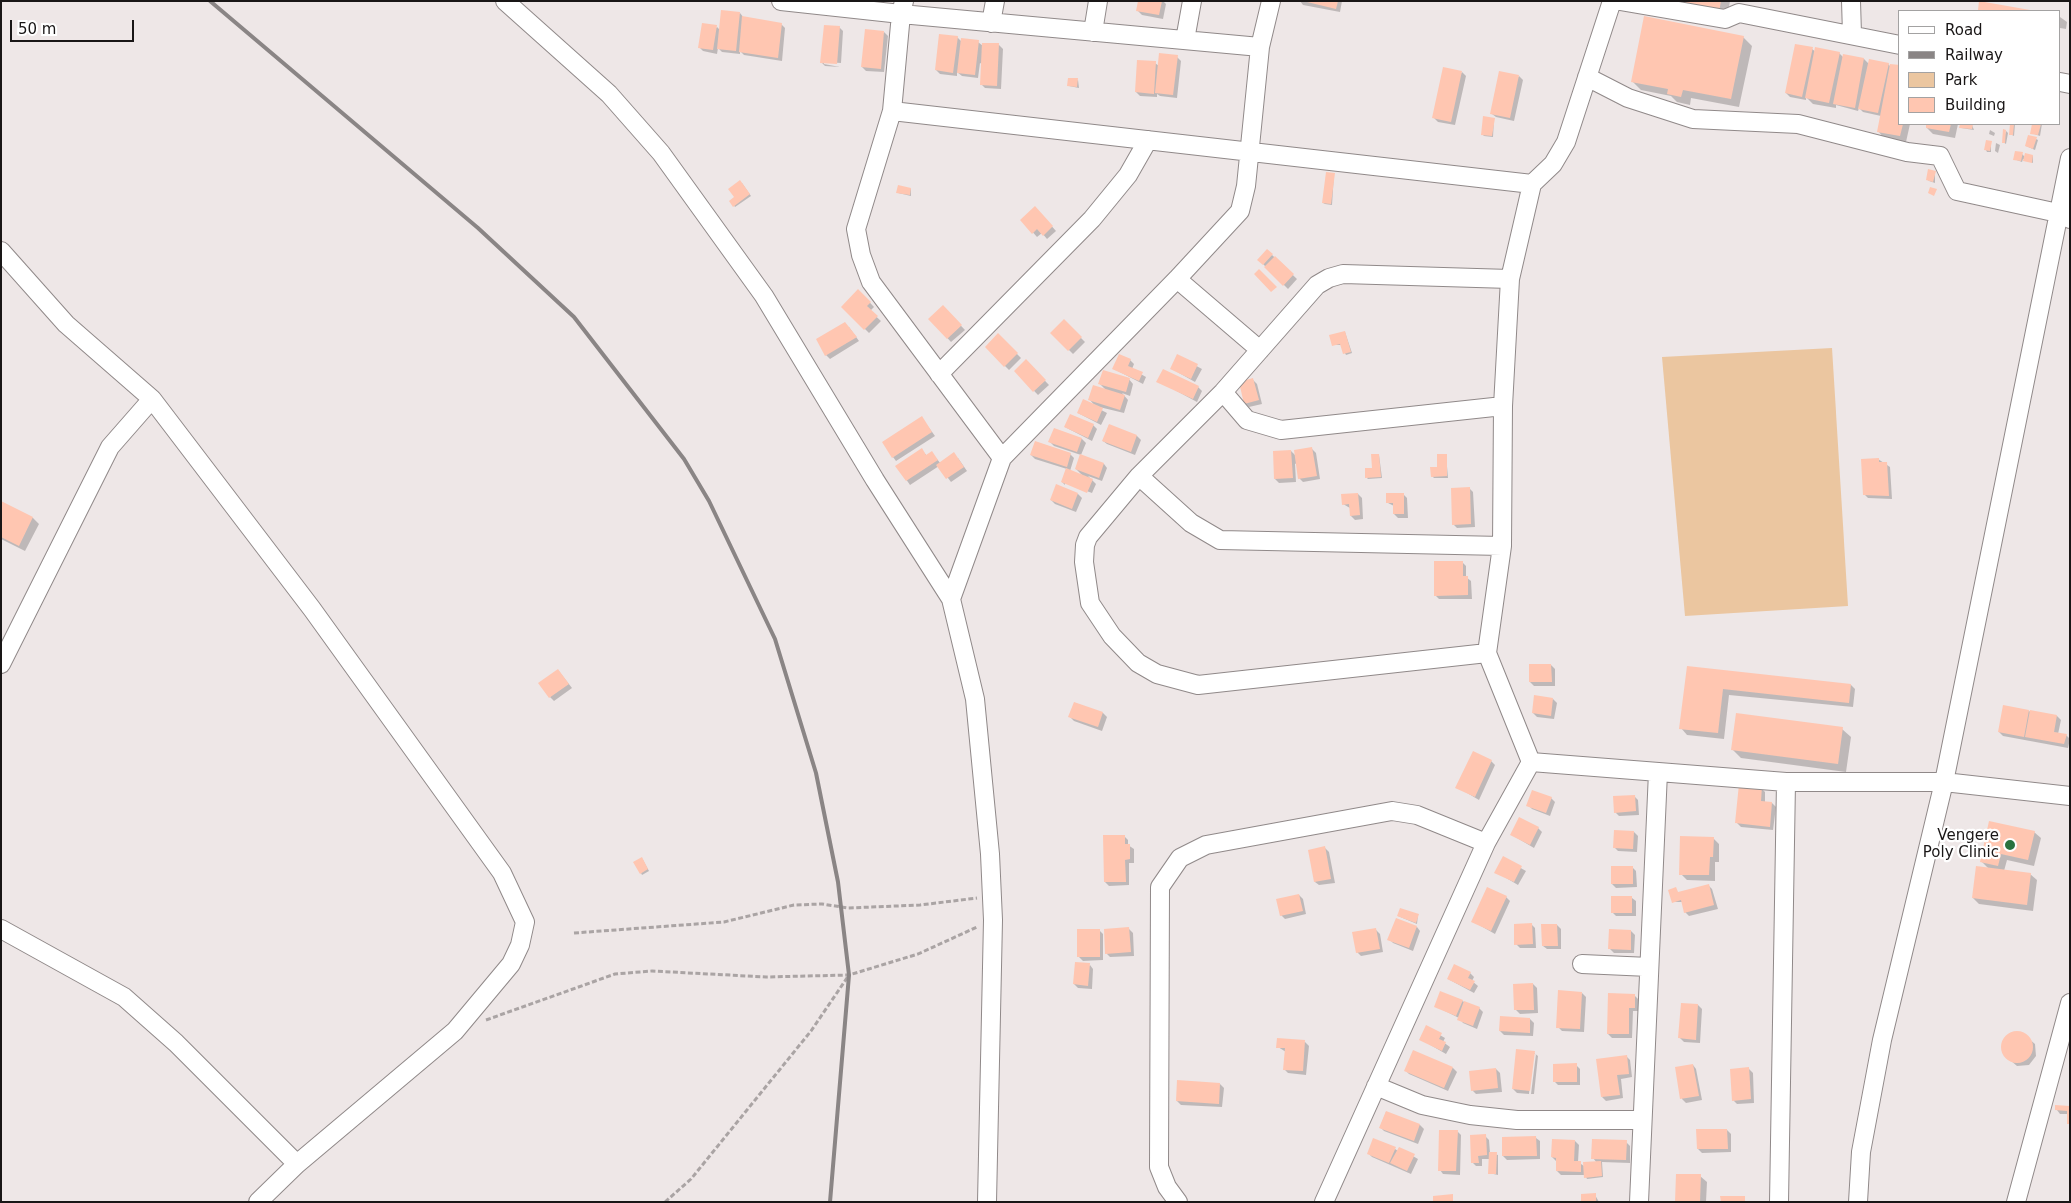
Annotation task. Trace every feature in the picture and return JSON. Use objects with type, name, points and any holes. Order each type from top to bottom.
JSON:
[{"type":"street","points":[[505,1],[609,94],[661,153],[764,296],[875,480],[951,599],[975,699],[990,854],[993,920],[987,1202]]},
{"type":"street","points":[[783,1],[902,8],[991,22],[1260,47]]},
{"type":"street","points":[[991,22],[995,1]]},
{"type":"street","points":[[1093,32],[1098,1]]},
{"type":"street","points":[[1185,40],[1192,1]]},
{"type":"street","points":[[951,599],[1002,458],[1178,279],[1240,211],[1246,186],[1260,47],[1271,1]]},
{"type":"street","points":[[1531,762],[1488,653],[1502,546],[1503,406],[1510,279],[1532,184],[1553,164],[1566,142],[1612,1]]},
{"type":"street","points":[[1620,1],[1725,19],[1740,13],[1898,45]]},
{"type":"street","points":[[1851,1],[1852,34]]},
{"type":"street","points":[[902,8],[892,111],[856,229],[861,255],[871,282],[1002,458]]},
{"type":"street","points":[[1586,77],[1628,98],[1692,119],[1798,124],[1907,152],[1940,156],[1957,191],[2064,216]]},
{"type":"street","points":[[892,111],[1532,184]]},
{"type":"street","points":[[939,374],[1092,219],[1128,176],[1148,140]]},
{"type":"street","points":[[1858,1202],[1861,1152],[1882,1040],[1944,782],[2064,216],[2070,158]]},
{"type":"street","points":[[1,251],[66,324],[152,400],[312,608],[496,865],[520,907],[525,922],[520,945],[511,964],[455,1031],[297,1164],[258,1202]]},
{"type":"street","points":[[1488,653],[1198,685],[1157,674],[1138,663],[1112,636],[1090,603],[1084,562],[1088,537],[1139,476],[1223,392],[1317,285],[1329,278],[1343,274],[1510,279]]},
{"type":"street","points":[[1178,279],[1260,350]]},
{"type":"street","points":[[1223,392],[1247,420],[1281,430],[1503,406]]},
{"type":"street","points":[[1,664],[110,447],[152,400]]},
{"type":"street","points":[[1139,476],[1191,523],[1220,540],[1502,546]]},
{"type":"street","points":[[1531,762],[1786,782],[1944,782],[2070,796]]},
{"type":"street","points":[[1324,1202],[1486,843],[1531,762]]},
{"type":"street","points":[[1638,1202],[1658,772]]},
{"type":"street","points":[[1779,1202],[1786,782]]},
{"type":"street","points":[[1178,1202],[1167,1187],[1159,1167],[1160,887],[1180,858],[1206,845],[1392,811],[1417,815],[1486,843]]},
{"type":"street","points":[[1,928],[124,997],[176,1043],[297,1164]]},
{"type":"street","points":[[1582,964],[1649,967]]},
{"type":"street","points":[[2016,1202],[2063,1050],[2070,1003]]},
{"type":"street","points":[[1376,1086],[1422,1105],[1470,1115],[1517,1120],[1642,1120]]},
{"type":"path","points":[[482,1022],[616,974],[652,971],[766,977],[849,975],[918,954],[993,920],[986,898],[920,905],[848,908],[822,904],[794,905],[724,922],[574,934]]},
{"type":"path","points":[[665,1202],[691,1179],[811,1032],[849,975]]},
{"type":"green space","points":[[1832,348],[1848,606],[1685,616],[1662,357]]},
{"type":"building","points":[[1138,1],[1162,1],[1159,15],[1136,11]]},
{"type":"building","points":[[1303,1],[1338,1],[1336,9]]},
{"type":"building","points":[[1664,1],[1721,1],[1719,12]]},
{"type":"building","points":[[1979,1],[2030,10],[1978,10]]},
{"type":"building","points":[[721,10],[740,12],[736,51],[717,49]]},
{"type":"building","points":[[742,16],[782,23],[778,58],[739,52]]},
{"type":"building","points":[[1644,16],[1744,36],[1731,99],[1683,90],[1681,97],[1667,94],[1668,89],[1631,82]]},
{"type":"building","points":[[702,23],[717,25],[713,50],[698,48]]},
{"type":"building","points":[[824,25],[840,26],[837,64],[820,63]]},
{"type":"building","points":[[865,29],[884,31],[881,69],[861,67]]},
{"type":"building","points":[[939,34],[958,36],[953,73],[935,70]]},
{"type":"building","points":[[961,38],[979,40],[975,75],[957,73]]},
{"type":"building","points":[[982,43],[999,43],[997,86],[980,85]]},
{"type":"building","points":[[1795,44],[1813,47],[1802,97],[1785,93]]},
{"type":"building","points":[[1815,47],[1840,52],[1829,103],[1805,98]]},
{"type":"building","points":[[1159,53],[1178,55],[1173,95],[1155,93]]},
{"type":"building","points":[[1843,54],[1864,58],[1855,108],[1833,104]]},
{"type":"building","points":[[1869,59],[1889,63],[1878,113],[1858,109]]},
{"type":"building","points":[[1137,60],[1156,61],[1154,94],[1135,92]]},
{"type":"building","points":[[1890,64],[1898,65],[1898,125],[1903,125],[1900,136],[1877,132]]},
{"type":"building","points":[[1443,67],[1462,71],[1451,122],[1432,118]]},
{"type":"building","points":[[1499,71],[1519,75],[1510,118],[1490,114]]},
{"type":"building","points":[[1068,78],[1078,78],[1077,87],[1067,86]]},
{"type":"building","points":[[1483,116],[1495,118],[1492,136],[1481,135]]},
{"type":"building","points":[[1926,125],[1951,125],[1949,132],[1926,128]]},
{"type":"building","points":[[1960,125],[1973,125],[1972,129],[1959,128]]},
{"type":"building","points":[[2010,125],[2014,125],[2013,135],[2009,135]]},
{"type":"building","points":[[2032,125],[2041,125],[2038,135],[2030,134]]},
{"type":"building","points":[[2003,129],[2006,130],[2005,143],[2002,143]]},
{"type":"building","points":[[2028,135],[2037,137],[2033,149],[2025,146]]},
{"type":"building","points":[[1986,140],[1992,141],[1990,151],[1984,150]]},
{"type":"building","points":[[2015,151],[2023,152],[2021,161],[2013,160]]},
{"type":"building","points":[[2025,153],[2033,155],[2032,163],[2023,161]]},
{"type":"building","points":[[1928,169],[1936,171],[1933,182],[1926,180]]},
{"type":"building","points":[[1326,172],[1335,173],[1331,204],[1322,203]]},
{"type":"building","points":[[740,180],[750,194],[733,207],[729,201],[734,197],[728,189]]},
{"type":"building","points":[[898,185],[911,188],[910,195],[896,193]]},
{"type":"building","points":[[1930,187],[1937,189],[1934,196],[1928,193]]},
{"type":"building","points":[[1035,206],[1053,226],[1043,236],[1037,229],[1032,234],[1020,220]]},
{"type":"building","points":[[1267,249],[1273,254],[1263,265],[1257,260]]},
{"type":"building","points":[[1275,256],[1294,274],[1283,286],[1264,267]]},
{"type":"building","points":[[1259,269],[1277,287],[1271,292],[1254,274]]},
{"type":"building","points":[[858,289],[871,302],[867,306],[878,316],[864,330],[841,307]]},
{"type":"building","points":[[943,305],[962,325],[947,339],[928,319]]},
{"type":"building","points":[[1064,319],[1082,337],[1068,351],[1050,333]]},
{"type":"building","points":[[845,322],[857,337],[825,356],[816,339]]},
{"type":"building","points":[[1345,331],[1351,352],[1343,354],[1340,344],[1332,346],[1329,335]]},
{"type":"building","points":[[998,333],[1018,353],[1004,367],[985,347]]},
{"type":"building","points":[[1119,354],[1131,359],[1128,366],[1143,372],[1139,381],[1112,369]]},
{"type":"building","points":[[1177,354],[1198,364],[1191,379],[1170,369]]},
{"type":"building","points":[[1026,359],[1046,380],[1033,392],[1014,371]]},
{"type":"building","points":[[1163,369],[1199,386],[1193,399],[1156,382]]},
{"type":"building","points":[[1103,370],[1130,378],[1126,392],[1098,384]]},
{"type":"building","points":[[1253,378],[1259,400],[1244,404],[1239,382]]},
{"type":"building","points":[[1093,385],[1125,395],[1120,410],[1088,400]]},
{"type":"building","points":[[1083,399],[1103,408],[1097,422],[1077,413]]},
{"type":"building","points":[[1070,414],[1094,424],[1088,438],[1064,427]]},
{"type":"building","points":[[922,416],[932,432],[892,458],[882,442]]},
{"type":"building","points":[[1109,424],[1137,435],[1131,452],[1102,441]]},
{"type":"building","points":[[1054,428],[1082,438],[1077,452],[1048,442]]},
{"type":"building","points":[[1035,441],[1071,453],[1067,467],[1030,455]]},
{"type":"building","points":[[1312,447],[1317,476],[1298,479],[1294,450]]},
{"type":"building","points":[[922,448],[926,455],[932,451],[938,460],[906,481],[895,466]]},
{"type":"building","points":[[1291,450],[1293,478],[1274,479],[1273,451]]},
{"type":"building","points":[[954,452],[964,467],[946,479],[936,465]]},
{"type":"building","points":[[1080,454],[1104,463],[1099,478],[1075,469]]},
{"type":"building","points":[[1371,454],[1379,454],[1381,477],[1365,478],[1365,468],[1372,468]]},
{"type":"building","points":[[1437,454],[1447,454],[1447,476],[1431,477],[1430,467],[1437,467]]},
{"type":"building","points":[[1879,458],[1879,462],[1887,462],[1889,496],[1863,495],[1861,459]]},
{"type":"building","points":[[1066,468],[1093,479],[1087,493],[1061,482]]},
{"type":"building","points":[[1056,484],[1078,493],[1072,509],[1050,500]]},
{"type":"building","points":[[1470,487],[1471,524],[1452,525],[1451,488]]},
{"type":"building","points":[[1358,493],[1360,515],[1350,516],[1349,504],[1342,505],[1341,494]]},
{"type":"building","points":[[1386,493],[1404,493],[1404,514],[1393,514],[1393,503],[1386,503]]},
{"type":"building","points":[[1,501],[33,517],[19,546],[1,537]]},
{"type":"building","points":[[1434,561],[1463,561],[1463,576],[1468,576],[1468,595],[1434,596]]},
{"type":"building","points":[[1529,664],[1551,664],[1552,682],[1529,682]]},
{"type":"building","points":[[1687,666],[1851,684],[1849,703],[1723,689],[1718,733],[1679,729]]},
{"type":"building","points":[[558,669],[569,684],[549,698],[538,683]]},
{"type":"building","points":[[1534,695],[1553,698],[1551,716],[1532,713]]},
{"type":"building","points":[[1074,702],[1103,712],[1098,727],[1068,717]]},
{"type":"building","points":[[2003,705],[2029,710],[2024,737],[1998,732]]},
{"type":"building","points":[[2030,710],[2057,715],[2054,732],[2067,734],[2064,744],[2025,737]]},
{"type":"building","points":[[1736,713],[1843,727],[1838,764],[1731,750]]},
{"type":"building","points":[[1473,751],[1492,760],[1475,797],[1455,788]]},
{"type":"building","points":[[1739,784],[1762,786],[1761,801],[1772,802],[1770,827],[1735,823]]},
{"type":"building","points":[[1532,790],[1552,797],[1546,813],[1526,806]]},
{"type":"building","points":[[1635,795],[1636,811],[1614,813],[1613,796]]},
{"type":"building","points":[[1519,817],[1539,827],[1530,845],[1510,835]]},
{"type":"building","points":[[1989,821],[2035,831],[2028,860],[2001,854],[1998,866],[1980,862]]},
{"type":"building","points":[[1614,830],[1634,831],[1633,849],[1613,848]]},
{"type":"building","points":[[1103,835],[1125,835],[1125,844],[1130,844],[1130,859],[1125,860],[1126,882],[1104,882]]},
{"type":"building","points":[[1680,836],[1714,837],[1713,857],[1710,857],[1709,875],[1679,875]]},
{"type":"building","points":[[1325,846],[1331,879],[1314,882],[1308,850]]},
{"type":"building","points":[[1503,856],[1522,866],[1514,882],[1494,873]]},
{"type":"building","points":[[642,857],[648,869],[640,874],[633,862]]},
{"type":"building","points":[[1611,866],[1633,866],[1633,884],[1611,884]]},
{"type":"building","points":[[1976,866],[2031,873],[2027,905],[1972,898]]},
{"type":"building","points":[[1709,884],[1714,905],[1684,913],[1681,900],[1672,903],[1668,890],[1676,887],[1678,892]]},
{"type":"building","points":[[1487,887],[1507,896],[1491,931],[1471,922]]},
{"type":"building","points":[[1299,894],[1303,911],[1280,916],[1276,899]]},
{"type":"building","points":[[1611,896],[1632,896],[1632,913],[1611,913]]},
{"type":"building","points":[[1400,908],[1419,914],[1416,923],[1397,916]]},
{"type":"building","points":[[1396,918],[1417,926],[1409,948],[1387,940]]},
{"type":"building","points":[[1532,923],[1533,944],[1514,945],[1514,924]]},
{"type":"building","points":[[1541,924],[1557,924],[1558,946],[1542,946]]},
{"type":"building","points":[[1129,927],[1131,952],[1105,954],[1104,929]]},
{"type":"building","points":[[1376,928],[1380,949],[1356,953],[1352,932]]},
{"type":"building","points":[[1077,929],[1100,929],[1100,957],[1077,957]]},
{"type":"building","points":[[1609,929],[1631,930],[1631,950],[1608,949]]},
{"type":"building","points":[[1075,962],[1090,963],[1088,986],[1073,984]]},
{"type":"building","points":[[1454,964],[1471,972],[1468,978],[1475,981],[1470,990],[1447,979]]},
{"type":"building","points":[[1533,983],[1534,1010],[1514,1010],[1513,984]]},
{"type":"building","points":[[1558,990],[1582,992],[1580,1029],[1556,1028]]},
{"type":"building","points":[[1440,991],[1463,1000],[1456,1016],[1434,1007]]},
{"type":"building","points":[[1608,993],[1635,994],[1635,1008],[1629,1008],[1629,1034],[1607,1034]]},
{"type":"building","points":[[1464,1001],[1480,1007],[1473,1026],[1457,1020]]},
{"type":"building","points":[[1681,1003],[1698,1004],[1696,1040],[1678,1038]]},
{"type":"building","points":[[1500,1016],[1530,1018],[1530,1033],[1499,1031]]},
{"type":"building","points":[[1426,1025],[1442,1033],[1439,1039],[1446,1042],[1442,1051],[1419,1040]]},
{"type":"building","points":[[2017,1031],[2023,1032],[2028,1036],[2032,1041],[2032,1053],[2028,1058],[2023,1062],[2017,1063],[2011,1062],[2006,1058],[2002,1053],[2001,1047],[2002,1041],[2006,1036],[2011,1032]]},
{"type":"building","points":[[1277,1038],[1305,1040],[1303,1071],[1283,1070],[1285,1048],[1276,1048]]},
{"type":"building","points":[[1516,1049],[1535,1051],[1530,1091],[1512,1089]]},
{"type":"building","points":[[1413,1050],[1453,1067],[1444,1088],[1404,1071]]},
{"type":"building","points":[[1627,1055],[1629,1074],[1617,1075],[1620,1095],[1601,1097],[1596,1059]]},
{"type":"building","points":[[1577,1063],[1577,1082],[1553,1082],[1553,1064]]},
{"type":"building","points":[[1693,1064],[1699,1096],[1680,1099],[1675,1067]]},
{"type":"building","points":[[1749,1067],[1751,1099],[1732,1101],[1730,1069]]},
{"type":"building","points":[[1496,1068],[1498,1088],[1471,1091],[1469,1071]]},
{"type":"building","points":[[1177,1080],[1220,1083],[1219,1104],[1176,1101]]},
{"type":"building","points":[[2055,1105],[2070,1106],[2070,1124],[2067,1124],[2067,1111],[2055,1110]]},
{"type":"building","points":[[1386,1111],[1420,1124],[1414,1141],[1379,1128]]},
{"type":"building","points":[[1696,1129],[1727,1129],[1728,1149],[1697,1149]]},
{"type":"building","points":[[1439,1130],[1458,1130],[1456,1171],[1438,1171]]},
{"type":"building","points":[[1486,1134],[1487,1155],[1478,1156],[1479,1163],[1471,1163],[1470,1135]]},
{"type":"building","points":[[1536,1136],[1537,1156],[1502,1156],[1502,1137]]},
{"type":"building","points":[[1373,1138],[1396,1147],[1389,1163],[1367,1154]]},
{"type":"building","points":[[1552,1139],[1575,1140],[1574,1161],[1581,1161],[1581,1172],[1556,1171],[1556,1158],[1551,1157]]},
{"type":"building","points":[[1592,1139],[1627,1140],[1626,1160],[1591,1159]]},
{"type":"building","points":[[1399,1147],[1415,1154],[1407,1171],[1390,1163]]},
{"type":"building","points":[[1489,1152],[1497,1152],[1496,1174],[1488,1174]]},
{"type":"building","points":[[1601,1161],[1602,1176],[1584,1178],[1583,1162]]},
{"type":"building","points":[[1676,1174],[1701,1174],[1700,1202],[1675,1202]]},
{"type":"building","points":[[1596,1193],[1596,1202],[1581,1202],[1581,1194]]},
{"type":"building","points":[[1453,1194],[1453,1202],[1433,1202],[1433,1196]]},
{"type":"building","points":[[1720,1196],[1745,1196],[1745,1202],[1721,1202]]},
{"type":"railway","points":[[210,1],[478,228],[574,317],[684,459],[709,501],[775,639],[816,773],[838,882],[849,975],[830,1202]]},
{"type":"place","name":"Vengere Poly Clinic","points":[[2010,845]]}]
